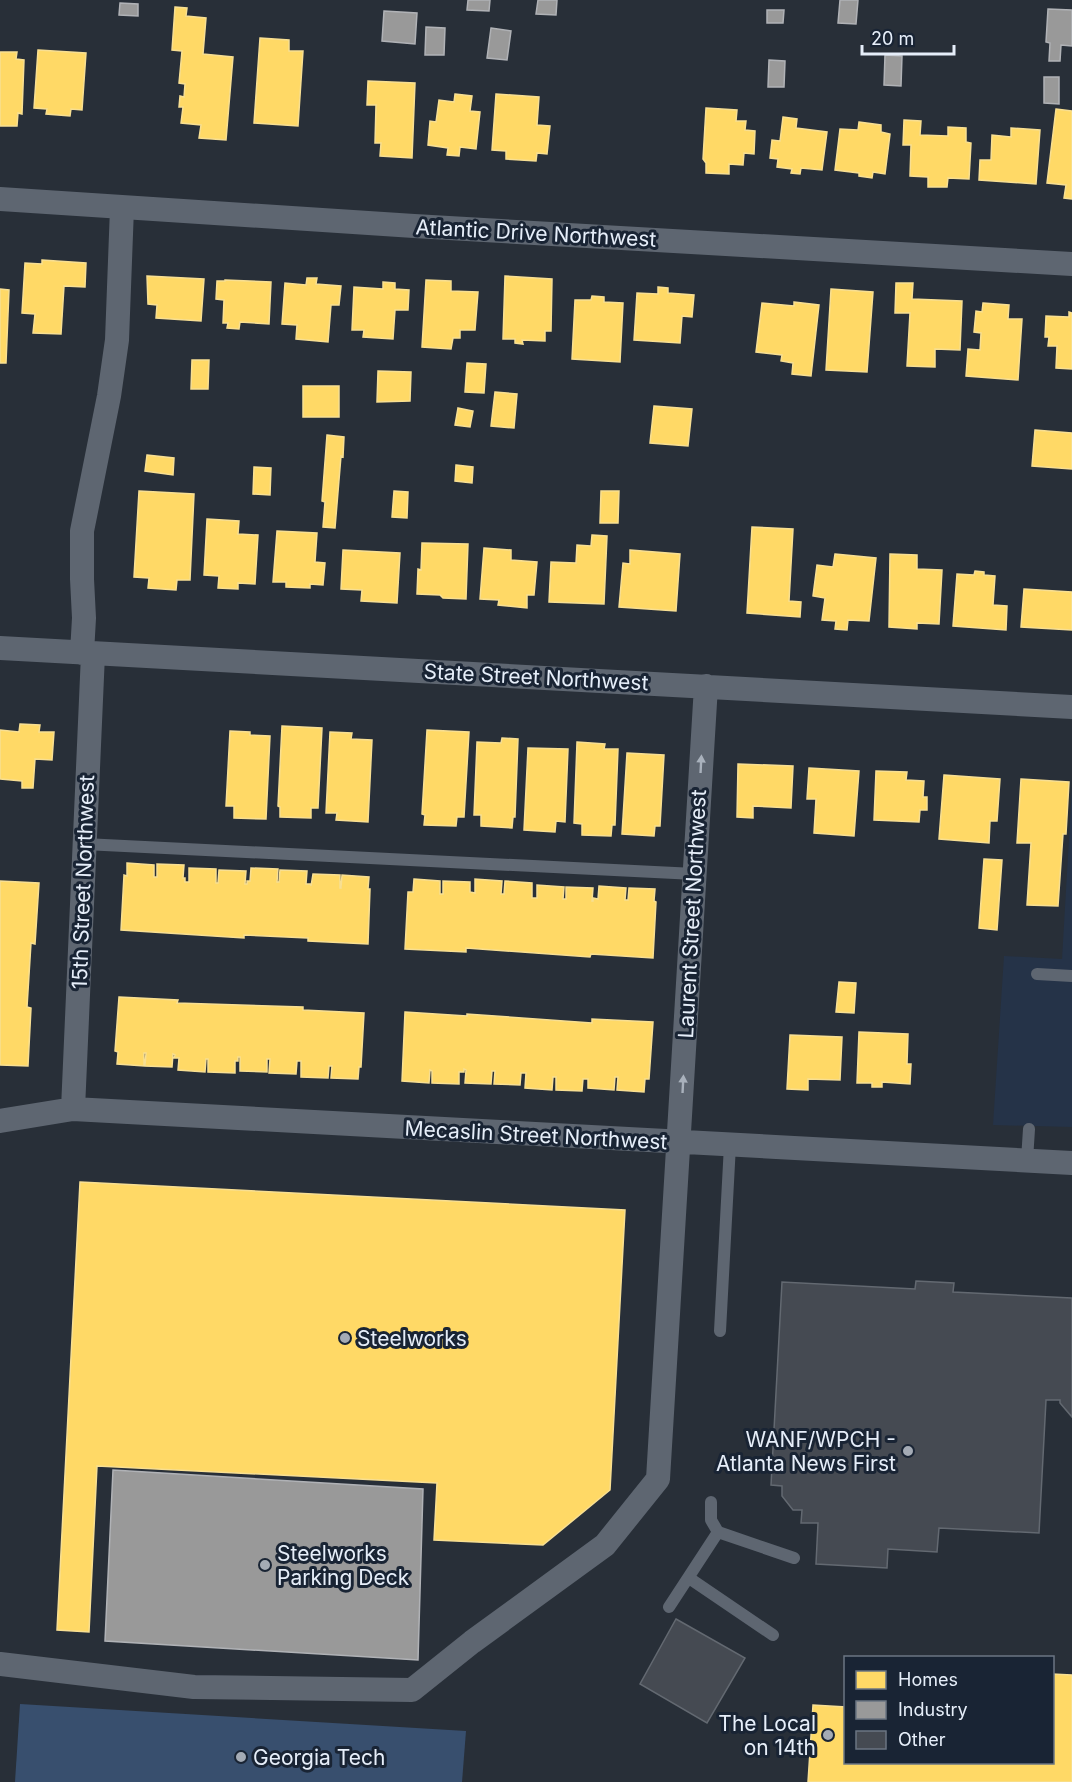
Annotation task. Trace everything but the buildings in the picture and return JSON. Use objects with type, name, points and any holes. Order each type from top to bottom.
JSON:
[{"type":"street","name":"Atlantic Drive Northwest","points":[[0,199],[1072,264]]},
{"type":"street","name":"15th Street Northwest","points":[[73,1109],[84,844],[87,653],[82,579],[82,531],[109,396],[117,340],[122,208]]},
{"type":"street","name":"State Street Northwest","points":[[0,648],[1072,707]]},
{"type":"street","name":"Laurent Street Northwest","points":[[0,1664],[194,1687],[412,1690],[481,1635],[605,1545],[658,1479],[705,686]]},
{"type":"street","name":"Mecaslin Street Northwest","points":[[0,1121],[73,1109],[1072,1162]]},
{"type":"lane","points":[[84,844],[695,874]]},
{"type":"lane","points":[[1037,974],[1072,976]]},
{"type":"lane","points":[[1027,1160],[1029,1129]]},
{"type":"lane","points":[[720,1331],[730,1145]]},
{"type":"lane","points":[[711,1502],[711,1520],[718,1532],[794,1558]]},
{"type":"lane","points":[[669,1607],[718,1532]]},
{"type":"lane","points":[[689,1578],[773,1635]]},
{"type":"shaded area","points":[[1072,787],[1072,1127],[993,1125],[1004,956],[1062,959]]},
{"type":"shaded area","name":"Georgia Tech","points":[[20,1704],[466,1731],[462,1782],[15,1782]]},
{"type":"place","name":"Steelworks","points":[[345,1338]]},
{"type":"place","name":"WANF/WPCH - Atlanta News First","points":[[908,1451]]},
{"type":"place","name":"Steelworks Parking Deck","points":[[265,1565]]},
{"type":"place","name":"The Local on 14th","points":[[828,1735]]},
{"type":"place","name":"Georgia Tech","points":[[241,1757]]}]
